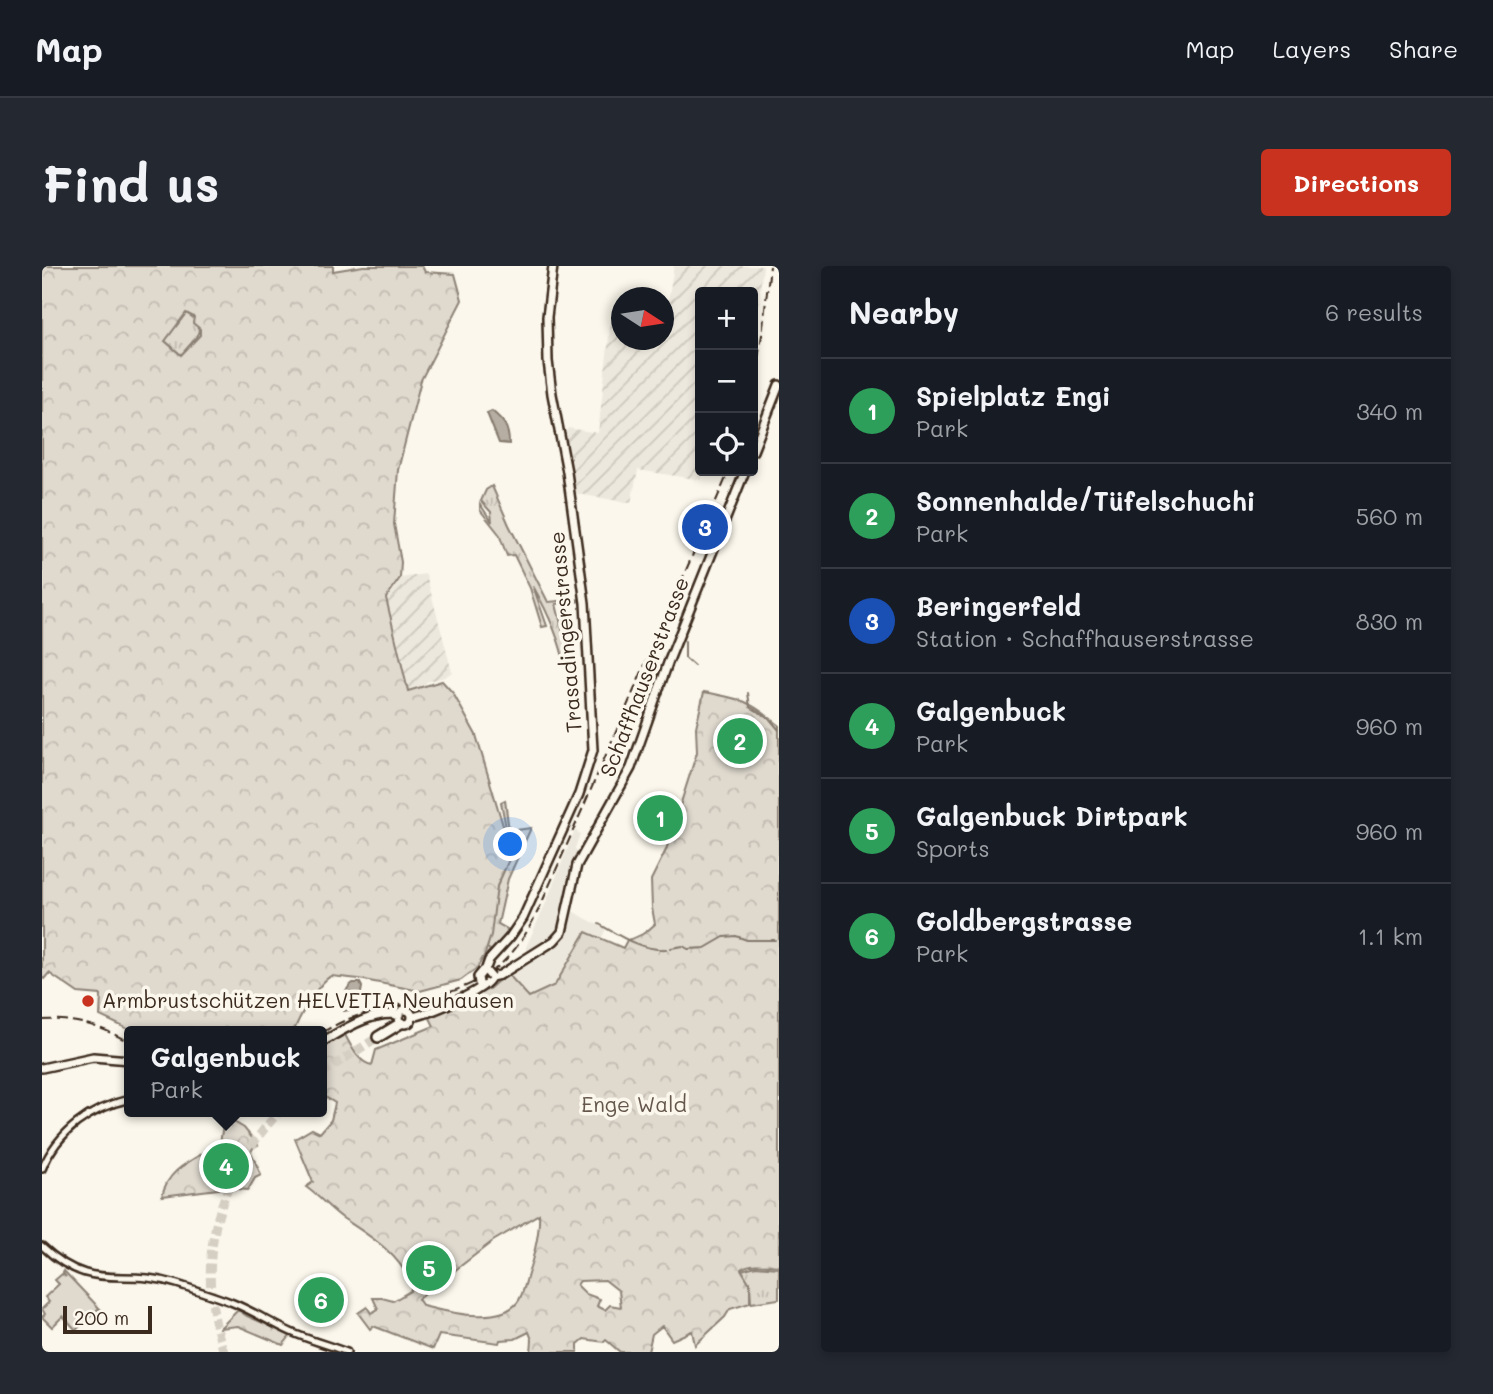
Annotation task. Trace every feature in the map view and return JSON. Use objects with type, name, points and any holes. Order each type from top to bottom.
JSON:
[{"type":"highway","points":[[378,1037],[396,1025]]},
{"type":"main road","name":"Trasadingerstrasse","points":[[489,974],[489,960],[523,918],[579,794],[593,750],[585,603],[567,472],[550,377],[547,317],[553,266]]},
{"type":"main road","points":[[758,438],[779,386]]},
{"type":"main road","name":"Schaffhauserstrasse","points":[[425,1014],[467,995],[489,974],[554,940],[562,932],[577,865],[631,768],[673,651],[743,476]]},
{"type":"main road","points":[[479,986],[478,977],[489,974]]},
{"type":"main road","points":[[327,1040],[372,1018],[391,1014],[396,1025]]},
{"type":"main road","points":[[396,1025],[408,1024],[412,1017],[425,1014]]},
{"type":"main road","points":[[396,1025],[410,1026],[425,1014]]},
{"type":"main road","points":[[42,1068],[93,1057],[124,1060]]},
{"type":"street","points":[[42,1169],[61,1138],[82,1119],[105,1105],[124,1100]]},
{"type":"street","points":[[42,1246],[66,1266],[83,1274],[153,1278],[169,1282],[232,1303],[292,1332],[347,1352]]},
{"type":"shaded area","points":[[674,266],[763,266],[758,306],[758,287],[695,287],[695,476],[702,476],[701,480],[638,470],[631,503],[572,493],[565,434],[568,428],[598,433],[611,319],[611,350],[674,350],[674,287],[670,287]]},
{"type":"shaded area","points":[[426,574],[452,672],[408,691],[386,598],[400,578]]},
{"type":"shaded area","points":[[575,830],[580,834],[575,848],[578,854],[561,928],[528,954],[526,947]]},
{"type":"shaded area","points":[[570,910],[606,929],[601,939],[586,933],[555,985],[529,997],[507,973],[558,939]]},
{"type":"green space","points":[[42,266],[333,266],[333,271],[363,266],[422,266],[425,272],[455,274],[462,300],[421,380],[398,470],[394,524],[401,562],[400,578],[386,598],[408,691],[442,681],[453,693],[476,735],[510,849],[508,862],[497,886],[491,935],[477,968],[461,980],[420,991],[331,976],[315,993],[296,1026],[124,1027],[100,1016],[101,995],[78,993],[49,973],[44,979]],"holes":[[[186,313],[194,317],[193,323],[200,329],[200,335],[181,355],[165,341]]]},
{"type":"green space","points":[[186,313],[194,318],[199,328],[195,339],[181,355],[165,341]]},
{"type":"green space","points":[[492,486],[548,602],[583,601],[556,604],[572,669],[565,667],[552,625],[533,586],[547,626],[542,627],[530,588],[514,555],[507,556],[499,534],[480,510],[480,504],[492,522],[491,512],[481,501],[486,490]]},
{"type":"green space","name":"Enge Wald","points":[[704,692],[744,702],[760,710],[779,725],[779,1266],[754,1265],[741,1269],[750,1284],[750,1303],[730,1309],[695,1345],[692,1331],[672,1340],[662,1326],[652,1334],[648,1352],[620,1352],[606,1340],[584,1339],[578,1344],[578,1352],[531,1352],[532,1340],[529,1332],[515,1339],[500,1340],[499,1343],[439,1335],[433,1349],[373,1326],[370,1329],[358,1313],[367,1307],[371,1313],[378,1309],[373,1298],[393,1301],[410,1291],[412,1286],[400,1265],[384,1247],[339,1216],[306,1187],[313,1182],[295,1139],[312,1129],[320,1133],[331,1120],[335,1103],[327,1098],[327,1043],[344,1033],[358,1057],[372,1065],[376,1050],[434,1026],[429,1016],[489,989],[507,973],[529,997],[555,985],[586,932],[623,948],[627,940],[649,930],[655,924],[651,880],[666,850],[697,752],[696,727]],"holes":[[[539,1214],[538,1234],[523,1291],[517,1303],[508,1310],[498,1314],[472,1315],[423,1306],[418,1299],[493,1241]],[[605,1280],[619,1291],[621,1307],[610,1305],[605,1310],[597,1306],[600,1299],[586,1294],[577,1285],[580,1281]]]},
{"type":"green space","points":[[505,800],[509,831],[531,828],[508,879],[498,924],[509,930],[491,955],[487,954],[490,950],[487,948],[497,886],[508,862],[510,849],[501,802]]},
{"type":"green space","points":[[222,1117],[225,1117],[244,1128],[258,1145],[251,1152],[261,1175],[255,1178],[248,1190],[226,1188],[162,1196],[170,1177],[177,1170],[220,1143]]},
{"type":"green space","points":[[422,1245],[431,1262],[446,1274],[434,1283],[423,1277],[415,1252]]},
{"type":"green space","points":[[756,1266],[779,1268],[779,1299],[751,1303],[750,1284],[741,1270]]},
{"type":"green space","points":[[64,1271],[102,1311],[98,1309],[76,1330],[63,1316],[52,1327],[42,1317],[45,1314],[42,1309],[49,1302],[45,1297],[59,1284],[55,1280],[62,1274],[66,1277]]},
{"type":"green space","points":[[238,1310],[291,1335],[283,1345],[238,1326],[220,1328]]},
{"type":"water","points":[[492,411],[505,425],[509,444],[499,443],[487,413]]},
{"type":"water","points":[[353,983],[360,983],[362,987],[359,1000],[356,1006],[344,1011],[344,996]]},
{"type":"waterway","points":[[685,641],[685,658],[694,666]]},
{"type":"waterway","points":[[748,693],[750,707],[769,718],[779,730]]},
{"type":"waterway","points":[[599,924],[648,948],[666,949]]},
{"type":"waterway","points":[[671,948],[705,948],[724,937],[736,936],[747,940],[775,940]]},
{"type":"tunnel","points":[[327,1070],[378,1037]]},
{"type":"tunnel","points":[[224,1352],[215,1319],[211,1287],[211,1255],[216,1224],[239,1165],[275,1117]]},
{"type":"railway","points":[[758,359],[770,266]]},
{"type":"railway","points":[[327,1030],[356,1016],[466,986],[501,964],[516,948],[543,900],[727,476]]},
{"type":"railway","points":[[42,1020],[88,1024],[124,1040]]},
{"type":"place","name":"Beringerfeld","points":[[705,527]]},
{"type":"place","name":"Sonnenhalde/Tüfelschuchi","points":[[740,741]]},
{"type":"place","name":"Spielplatz Engi","points":[[660,818]]},
{"type":"place","name":"Armbrustschützen HELVETIA Neuhausen","points":[[88,1001]]},
{"type":"place","name":"Galgenbuck","points":[[226,1166]]},
{"type":"place","name":"Galgenbuck Dirtpark","points":[[429,1268]]},
{"type":"place","name":"Goldbergstrasse","points":[[321,1300]]}]
